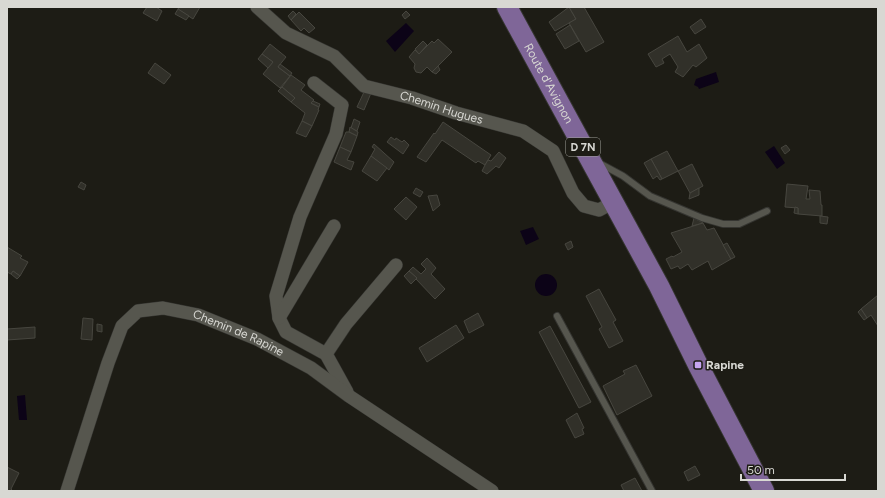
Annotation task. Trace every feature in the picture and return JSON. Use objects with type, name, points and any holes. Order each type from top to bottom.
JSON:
[{"type":"main road","name":"Route d'Avignon","points":[[507,7],[612,202],[659,286],[705,362],[774,491]]},
{"type":"main road","name":"Route d'Avignon","points":[[659,286],[698,365],[764,491]]},
{"type":"street","name":"Chemin Hugues","points":[[257,7],[286,33],[334,56],[364,86],[412,98],[456,113],[524,131],[553,150],[573,192],[584,206],[599,210],[612,202]]},
{"type":"street","points":[[314,83],[342,105],[336,134],[300,217],[276,296],[279,318],[286,332],[326,354],[349,396]]},
{"type":"street","points":[[279,318],[334,226]]},
{"type":"street","points":[[326,354],[346,324],[396,265]]},
{"type":"street","name":"Chemin de Rapine","points":[[67,491],[108,363],[122,326],[138,312],[163,308],[198,315],[257,339],[311,368],[349,396],[492,491]]},
{"type":"lane","points":[[589,157],[623,176],[650,196],[702,218],[722,224],[739,224],[768,211]]},
{"type":"lane","points":[[557,316],[652,491]]},
{"type":"shaded area","points":[[406,23],[414,31],[395,52],[386,41]]},
{"type":"shaded area","points":[[716,72],[719,82],[699,89],[694,85],[696,79]]},
{"type":"shaded area","points":[[774,146],[785,163],[777,169],[765,152]]},
{"type":"shaded area","points":[[533,227],[539,239],[526,245],[520,231]]},
{"type":"shaded area","points":[[546,274],[554,277],[557,285],[554,293],[546,296],[538,293],[535,285],[538,277]]},
{"type":"shaded area","points":[[25,395],[27,420],[19,420],[17,396]]},
{"type":"building","points":[[147,7],[156,7],[162,11],[157,21],[143,13]]},
{"type":"building","points":[[179,7],[200,7],[193,19],[178,9]]},
{"type":"building","points":[[569,7],[576,19],[555,31],[549,22]]},
{"type":"building","points":[[569,7],[584,7],[604,42],[586,52],[569,23],[576,19]]},
{"type":"building","points":[[178,9],[189,16],[186,20],[175,14]]},
{"type":"building","points":[[293,11],[296,14],[291,20],[288,16]]},
{"type":"building","points":[[406,11],[410,15],[405,19],[402,15]]},
{"type":"building","points":[[299,12],[315,28],[309,33],[304,28],[301,31],[291,20]]},
{"type":"building","points":[[701,19],[706,27],[695,34],[690,27]]},
{"type":"building","points":[[570,25],[579,41],[565,49],[556,34]]},
{"type":"building","points":[[678,36],[687,52],[699,44],[707,58],[696,67],[693,65],[683,77],[675,72],[678,67],[670,54],[662,59],[664,63],[656,67],[648,54]]},
{"type":"building","points":[[438,39],[452,52],[432,72],[427,67],[421,73],[416,72],[414,68],[415,64],[409,57],[415,50],[419,54],[432,41],[434,43]]},
{"type":"building","points":[[423,41],[427,45],[419,54],[415,49]]},
{"type":"building","points":[[270,44],[286,57],[278,67],[290,76],[280,88],[263,74],[273,62],[262,54]]},
{"type":"building","points":[[262,54],[273,62],[268,68],[258,59]]},
{"type":"building","points":[[155,63],[171,75],[164,84],[148,73]]},
{"type":"building","points":[[280,64],[292,73],[290,76],[278,67]]},
{"type":"building","points":[[438,66],[440,70],[436,74],[432,72]]},
{"type":"building","points":[[291,75],[305,85],[301,90],[314,100],[311,103],[319,107],[312,126],[302,121],[305,113],[291,102],[295,98],[282,87]]},
{"type":"building","points":[[282,87],[295,98],[291,102],[278,91]]},
{"type":"building","points":[[364,92],[371,93],[364,110],[357,107]]},
{"type":"building","points":[[313,101],[320,104],[319,107],[311,103]]},
{"type":"building","points":[[354,119],[360,122],[357,131],[351,128]]},
{"type":"building","points":[[302,121],[312,126],[306,137],[296,133]]},
{"type":"building","points":[[443,122],[491,155],[485,165],[478,161],[476,163],[442,140],[426,162],[417,157]]},
{"type":"building","points":[[350,127],[358,132],[357,136],[349,132]]},
{"type":"building","points":[[346,132],[357,136],[351,152],[340,147]]},
{"type":"building","points":[[391,137],[402,142],[404,140],[409,145],[403,154],[387,142]]},
{"type":"building","points":[[374,144],[394,162],[389,170],[371,156],[375,149],[372,147]]},
{"type":"building","points":[[786,145],[790,150],[785,154],[781,148]]},
{"type":"building","points":[[340,147],[351,152],[347,160],[354,162],[351,170],[334,162]]},
{"type":"building","points":[[667,151],[678,171],[662,179],[651,159]]},
{"type":"building","points":[[499,152],[506,158],[499,168],[496,166],[487,174],[482,171],[488,160],[491,161]]},
{"type":"building","points":[[371,156],[387,168],[377,181],[362,171]]},
{"type":"building","points":[[651,159],[662,179],[660,180],[657,176],[653,179],[644,163]]},
{"type":"building","points":[[692,164],[703,186],[690,193],[678,171]]},
{"type":"building","points":[[81,182],[86,185],[84,190],[78,187]]},
{"type":"building","points":[[787,184],[808,186],[806,199],[810,199],[809,190],[820,191],[822,216],[798,214],[798,208],[785,207]]},
{"type":"building","points":[[416,188],[423,192],[420,197],[413,193]]},
{"type":"building","points":[[699,188],[699,195],[689,199],[690,193]]},
{"type":"building","points":[[437,195],[440,205],[433,211],[428,196]]},
{"type":"building","points":[[406,197],[417,207],[406,220],[394,209]]},
{"type":"building","points":[[795,207],[798,208],[798,214],[794,213]]},
{"type":"building","points":[[820,216],[828,217],[827,224],[820,223]]},
{"type":"building","points":[[694,218],[703,223],[692,226]]},
{"type":"building","points":[[703,223],[707,230],[714,228],[731,259],[712,270],[708,261],[692,270],[688,264],[680,269],[678,266],[671,269],[666,259],[682,252],[671,233]]},
{"type":"building","points":[[571,241],[573,247],[568,250],[565,244]]},
{"type":"building","points":[[727,243],[735,257],[731,259],[723,245]]},
{"type":"building","points":[[7,247],[22,256],[20,258],[28,262],[20,276],[13,271],[11,274],[7,272]]},
{"type":"building","points":[[427,258],[436,268],[431,274],[445,289],[435,299],[409,271],[413,267],[421,274],[426,269],[421,264]]},
{"type":"building","points":[[13,271],[20,276],[17,279],[11,274]]},
{"type":"building","points":[[409,271],[417,278],[411,284],[404,276]]},
{"type":"building","points":[[599,289],[616,320],[613,322],[623,341],[609,348],[599,329],[602,327],[586,296]]},
{"type":"building","points":[[878,295],[878,326],[871,315],[867,318],[861,309]]},
{"type":"building","points":[[861,309],[867,318],[864,320],[858,312]]},
{"type":"building","points":[[478,313],[484,325],[469,333],[464,321]]},
{"type":"building","points":[[83,318],[93,319],[92,340],[81,339]]},
{"type":"building","points":[[97,324],[102,325],[102,332],[97,331]]},
{"type":"building","points":[[456,325],[464,338],[427,362],[419,348]]},
{"type":"building","points":[[550,326],[591,402],[579,408],[539,332]]},
{"type":"building","points":[[35,327],[35,338],[7,340],[7,329]]},
{"type":"building","points":[[636,365],[652,396],[617,415],[603,386],[625,374],[623,371]]},
{"type":"building","points":[[577,413],[584,428],[582,429],[584,434],[575,438],[566,420]]},
{"type":"building","points":[[695,466],[700,475],[688,481],[684,472]]},
{"type":"building","points":[[7,467],[19,473],[11,489],[13,491],[7,491]]},
{"type":"building","points":[[635,478],[642,491],[624,491],[621,485]]},
{"type":"place","name":"Rapine","points":[[698,365]]}]
